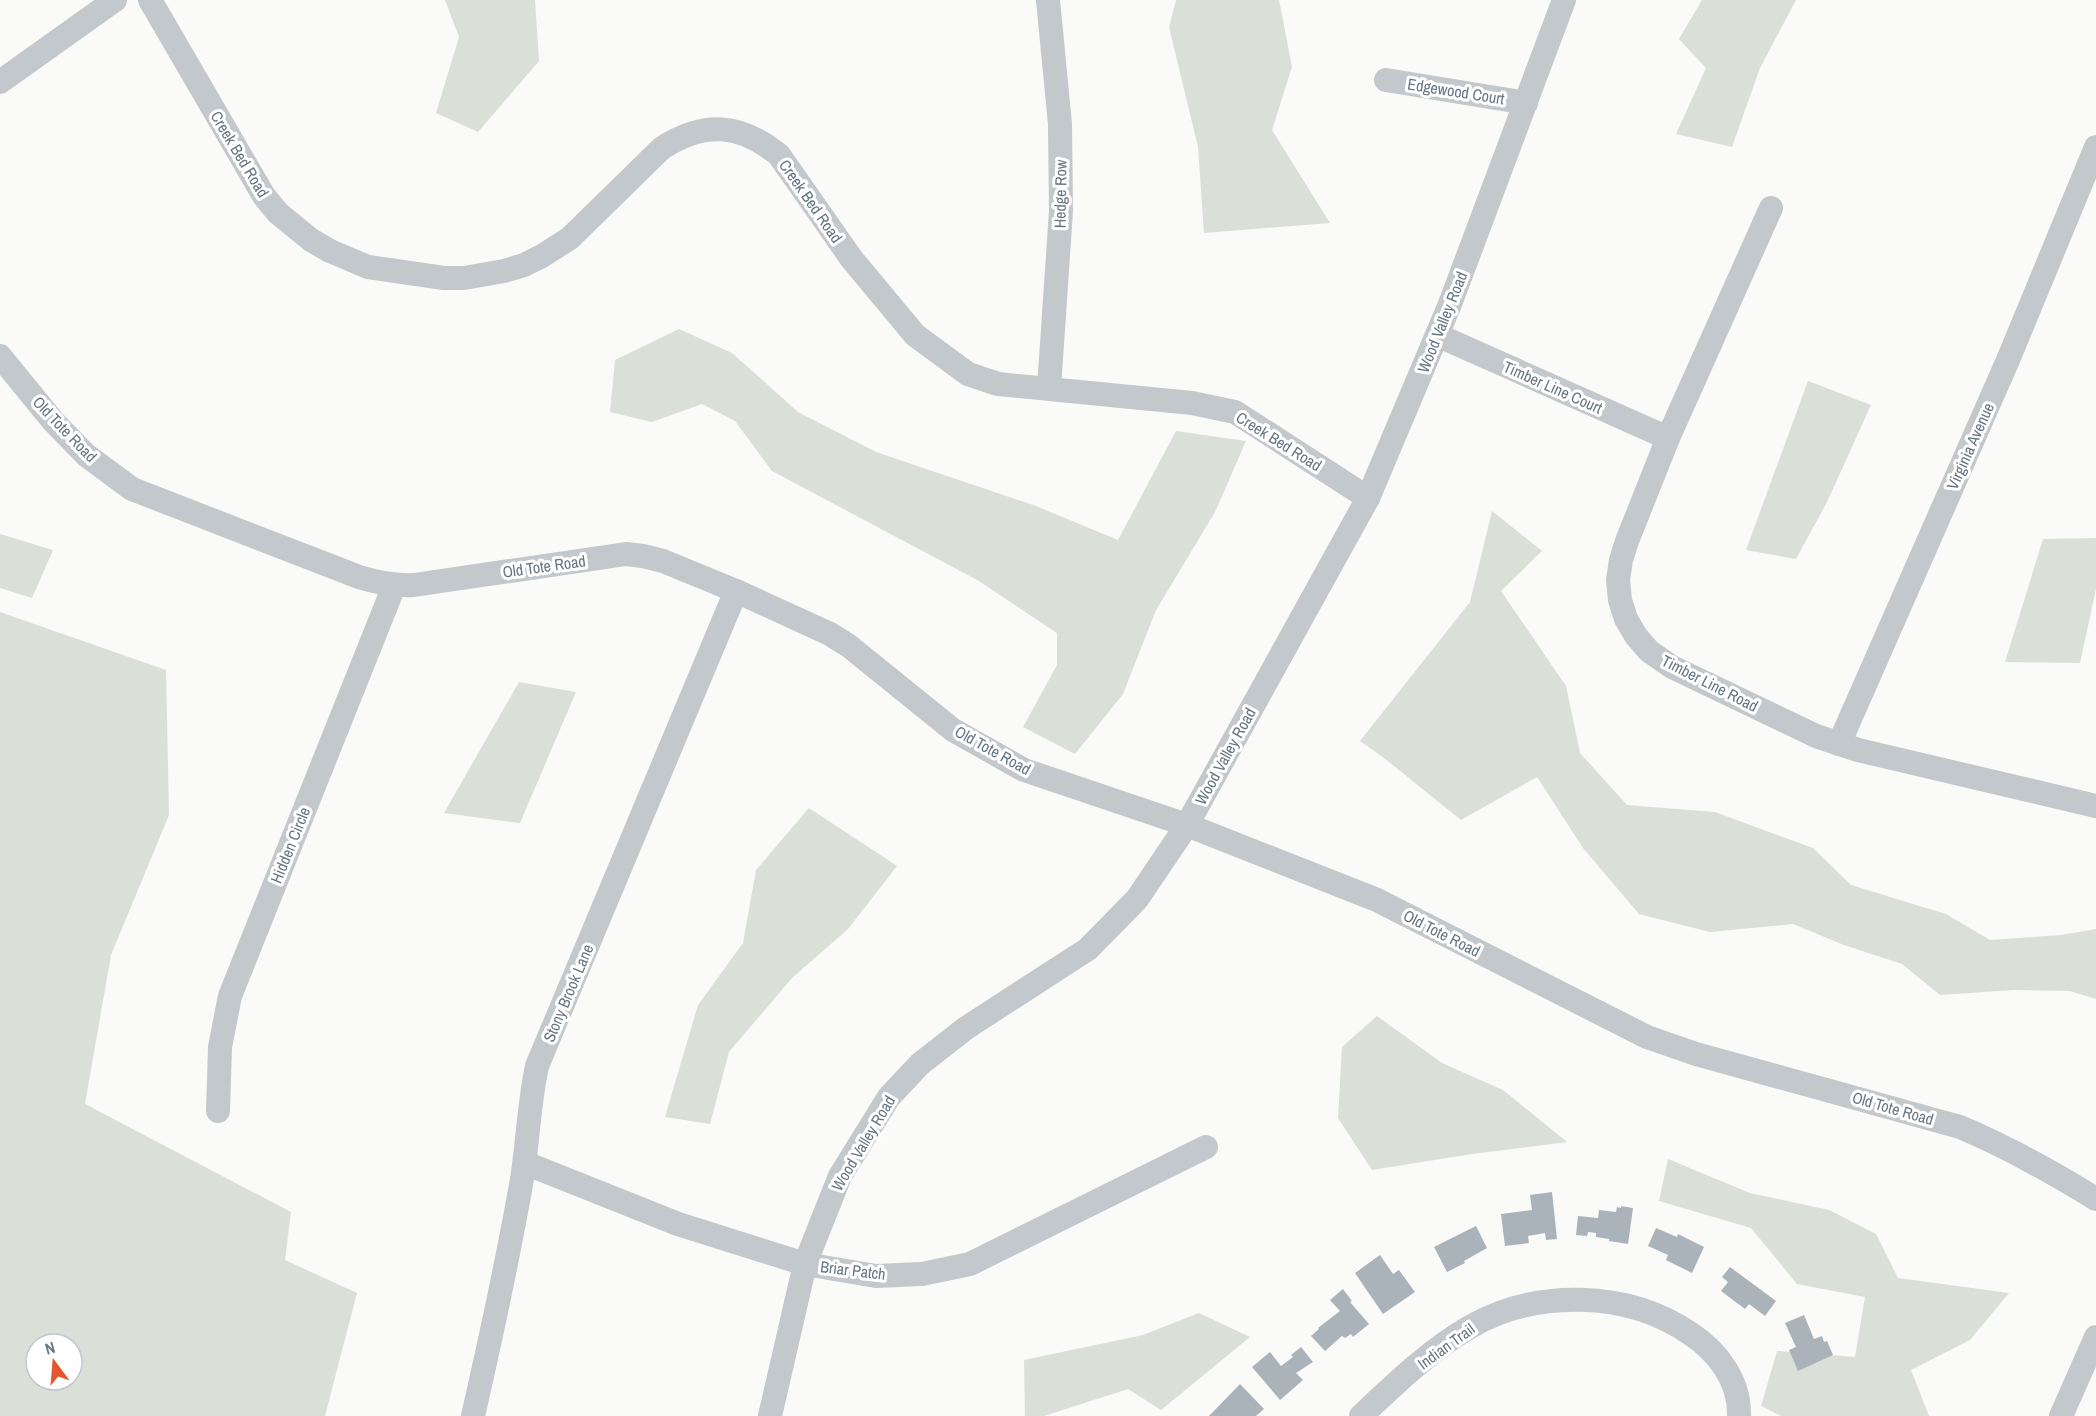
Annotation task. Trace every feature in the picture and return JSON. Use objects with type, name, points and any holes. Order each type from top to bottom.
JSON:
[{"type":"street","points":[[0,82],[115,0]]},
{"type":"street","name":"Creek Bed Road","points":[[150,0],[264,196],[278,213],[303,234],[349,260],[368,267],[444,278],[484,276],[514,268],[542,256],[570,238],[669,143],[694,132],[712,129],[731,130],[757,139],[779,155],[851,258],[915,335],[968,374],[998,384],[1192,403],[1235,412],[1368,498]]},
{"type":"street","name":"Hedge Row","points":[[1048,0],[1060,124],[1061,211],[1049,388]]},
{"type":"street","name":"Wood Valley Road","points":[[770,1416],[805,1264],[840,1176],[889,1097],[920,1064],[966,1028],[1088,949],[1137,899],[1187,825],[1368,498],[1437,335],[1564,0]]},
{"type":"street","name":"Edgewood Court","points":[[1386,80],[1526,103]]},
{"type":"street","name":"Virginia Avenue","points":[[1839,744],[2008,360],[2096,147]]},
{"type":"street","name":"Timber Line Road","points":[[1771,208],[1668,438],[1621,560],[1618,580],[1620,600],[1626,619],[1636,636],[1649,651],[1672,667],[1816,736],[1839,744],[2096,806]]},
{"type":"street","name":"Timber Line Court","points":[[1437,335],[1668,438]]},
{"type":"street","name":"Old Tote Road","points":[[0,356],[53,421],[86,455],[132,489],[379,584],[414,585],[626,554],[663,561],[830,634],[849,646],[953,730],[1024,770],[1187,825],[1377,900],[1647,1037],[1696,1054],[1960,1127],[2040,1164],[2096,1199]]},
{"type":"street","name":"Hidden Circle","points":[[218,1111],[220,1047],[230,996],[394,586]]},
{"type":"street","name":"Stony Brook Lane","points":[[473,1416],[508,1260],[525,1163],[530,1098],[537,1066],[736,591]]},
{"type":"street","name":"Briar Patch","points":[[525,1163],[678,1224],[805,1264],[876,1276],[922,1274],[970,1264],[1206,1147]]},
{"type":"street","name":"Indian Trail","points":[[1361,1416],[1434,1352],[1471,1326],[1513,1309],[1557,1300],[1580,1300],[1624,1305],[1646,1312],[1686,1331],[1707,1345],[1724,1366],[1734,1385],[1739,1406],[1738,1416]]},
{"type":"street","points":[[2061,1416],[2096,1337]]},
{"type":"shaded area","points":[[445,0],[535,0],[539,61],[478,132],[436,113],[459,37]]},
{"type":"shaded area","points":[[1176,0],[1279,0],[1292,67],[1272,130],[1330,223],[1204,233],[1198,147],[1169,27]]},
{"type":"shaded area","points":[[1702,0],[1796,0],[1760,68],[1732,147],[1676,134],[1706,68],[1679,39]]},
{"type":"shaded area","points":[[679,329],[732,353],[798,412],[876,452],[1036,506],[1118,540],[1176,431],[1246,441],[1215,512],[1156,610],[1123,694],[1075,754],[1023,727],[1057,665],[1057,633],[979,581],[772,471],[735,421],[702,404],[652,422],[610,412],[615,360]]},
{"type":"shaded area","points":[[1808,381],[1871,405],[1827,502],[1796,559],[1746,550]]},
{"type":"shaded area","points":[[1492,511],[1542,551],[1501,591],[1566,686],[1580,753],[1627,805],[1715,812],[1813,848],[1851,885],[1946,914],[1990,940],[2061,935],[2096,929],[2096,999],[2070,991],[2013,990],[1940,995],[1902,964],[1844,945],[1793,924],[1710,932],[1639,914],[1583,848],[1537,777],[1461,820],[1360,741],[1470,602]]},
{"type":"shaded area","points":[[0,534],[53,550],[32,598],[0,588]]},
{"type":"shaded area","points":[[2096,538],[2096,589],[2080,663],[2005,662],[2043,539]]},
{"type":"shaded area","points":[[0,612],[166,670],[169,815],[111,955],[85,1104],[291,1212],[285,1260],[357,1293],[325,1416],[0,1416]]},
{"type":"shaded area","points":[[519,682],[576,692],[520,823],[444,813]]},
{"type":"shaded area","points":[[809,808],[897,866],[848,929],[792,978],[729,1052],[710,1124],[665,1117],[698,1005],[743,943],[756,870]]},
{"type":"shaded area","points":[[1377,1016],[1442,1063],[1503,1090],[1567,1142],[1372,1170],[1338,1118],[1342,1047]]},
{"type":"shaded area","points":[[1668,1159],[1750,1193],[1829,1210],[1876,1234],[1898,1278],[2009,1293],[1970,1340],[1911,1370],[1929,1416],[1781,1416],[1761,1406],[1777,1351],[1855,1357],[1865,1297],[1797,1284],[1751,1228],[1659,1201]]},
{"type":"shaded area","points":[[1199,1313],[1250,1337],[1161,1410],[1128,1389],[1044,1416],[1025,1416],[1024,1360],[1143,1335]]},
{"type":"building","points":[[1552,1192],[1557,1239],[1546,1240],[1545,1233],[1528,1236],[1529,1243],[1505,1246],[1501,1214],[1532,1210],[1530,1195]]},
{"type":"building","points":[[1621,1206],[1633,1208],[1628,1244],[1596,1237],[1596,1233],[1588,1232],[1587,1236],[1576,1235],[1578,1216],[1598,1218],[1599,1210],[1616,1212],[1617,1207],[1621,1208]]},
{"type":"building","points":[[1476,1226],[1487,1248],[1447,1272],[1434,1247]]},
{"type":"building","points":[[1656,1228],[1677,1237],[1678,1234],[1704,1247],[1692,1273],[1666,1260],[1668,1255],[1648,1246]]},
{"type":"building","points":[[1380,1255],[1393,1274],[1399,1270],[1415,1292],[1383,1314],[1355,1273]]},
{"type":"building","points":[[1730,1267],[1776,1301],[1765,1316],[1749,1304],[1745,1309],[1721,1291],[1728,1282],[1722,1277]]},
{"type":"building","points":[[1343,1289],[1352,1301],[1350,1302],[1369,1324],[1353,1337],[1351,1334],[1345,1338],[1342,1336],[1325,1351],[1311,1336],[1340,1311],[1330,1300]]},
{"type":"building","points":[[1804,1315],[1814,1339],[1822,1336],[1824,1342],[1827,1341],[1833,1355],[1798,1371],[1789,1350],[1796,1347],[1785,1323]]},
{"type":"building","points":[[1301,1347],[1313,1362],[1296,1373],[1303,1380],[1280,1400],[1252,1367],[1270,1352],[1281,1366]]},
{"type":"building","points":[[1240,1384],[1264,1409],[1256,1416],[1209,1416]]}]
